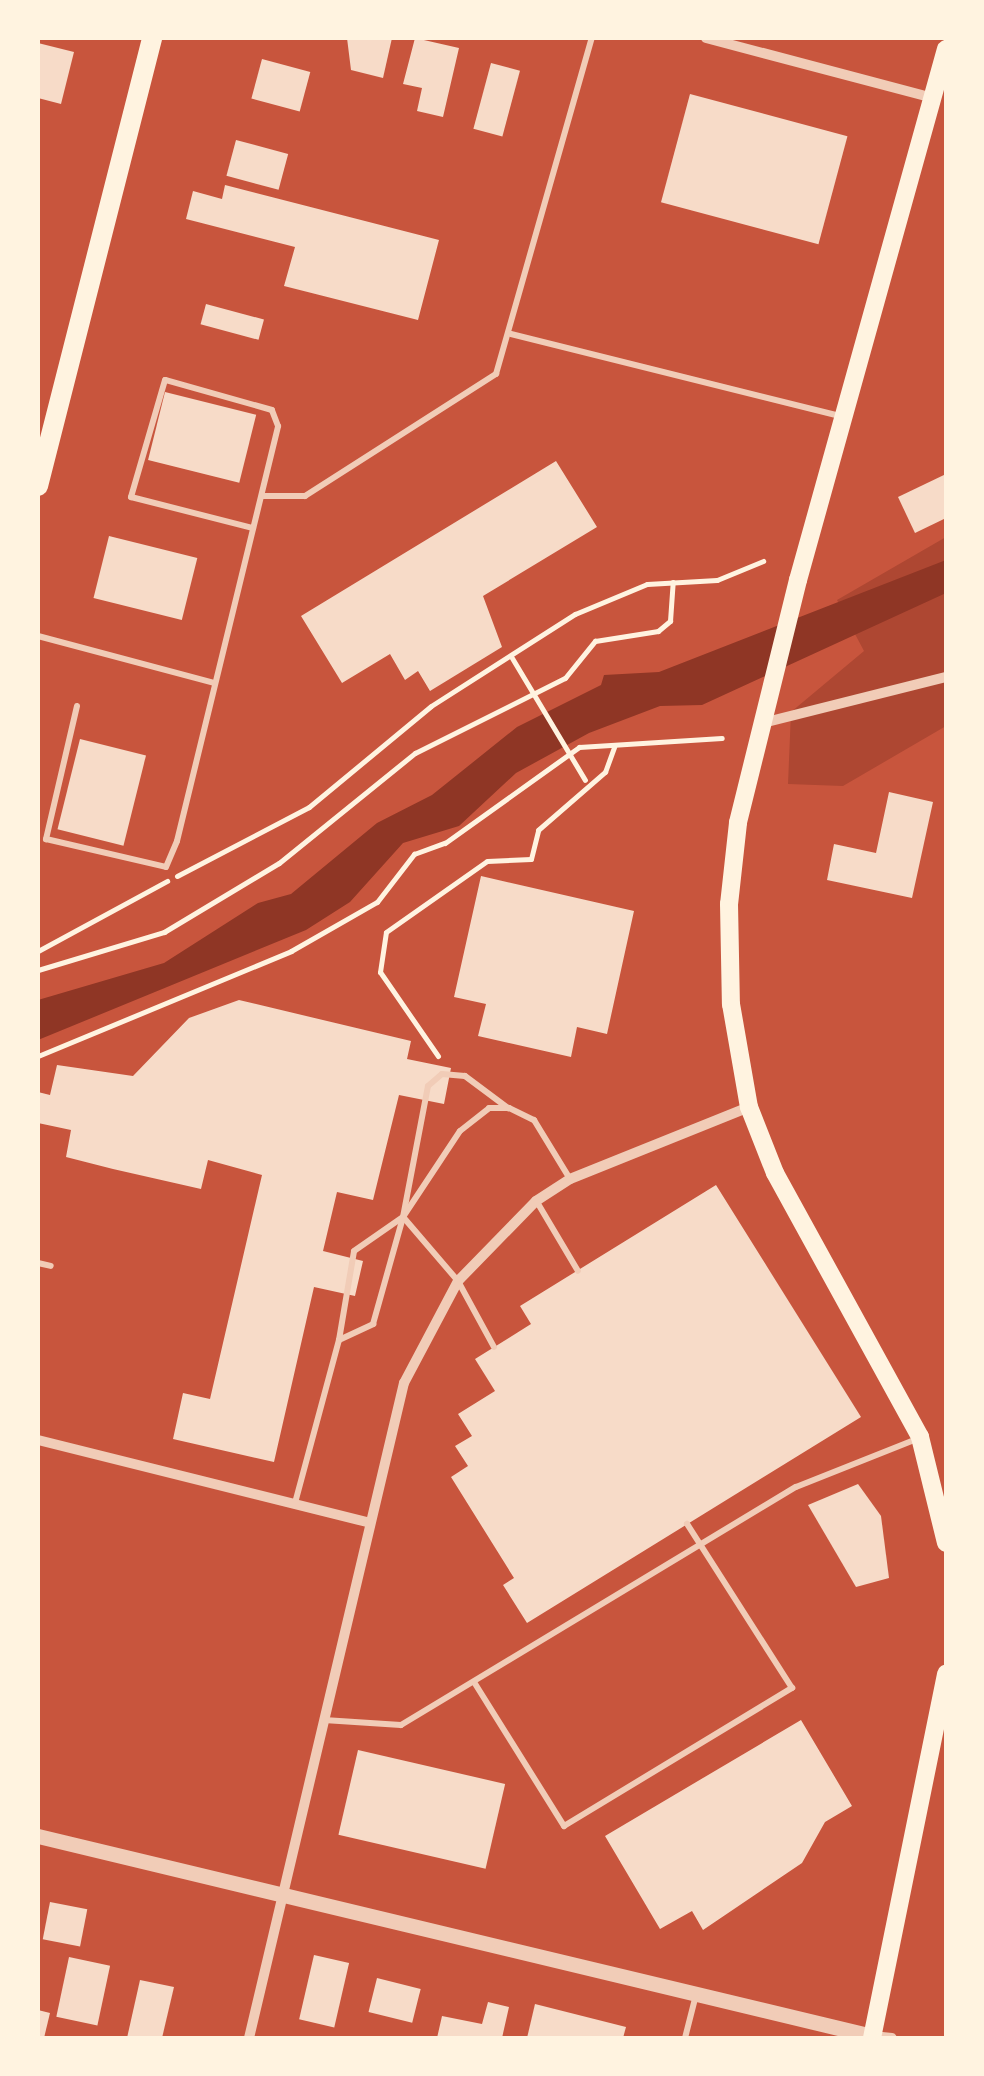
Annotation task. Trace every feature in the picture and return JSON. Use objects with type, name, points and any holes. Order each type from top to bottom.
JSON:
[{"type":"highway","points":[[38,486],[152,38]]},
{"type":"main road","points":[[946,49],[798,580],[762,723],[729,904],[730,1004],[749,1106],[775,1173],[920,1438],[946,1543]]},
{"type":"main road","points":[[872,2037],[946,1673]]},
{"type":"street","points":[[706,38],[933,98]]},
{"type":"street","points":[[762,723],[946,677]]},
{"type":"street","points":[[249,2038],[368,1522],[404,1383],[458,1281],[536,1200],[570,1179],[749,1106]]},
{"type":"street","points":[[38,1440],[368,1522]]},
{"type":"street","points":[[38,1836],[872,2037],[892,2038]]},
{"type":"lane","points":[[263,496],[304,496],[475,392],[496,374],[511,334],[592,38]]},
{"type":"lane","points":[[511,334],[842,416]]},
{"type":"lane","points":[[77,706],[46,839],[156,870],[177,841],[263,496],[278,418],[173,379],[160,384],[132,497],[253,528]]},
{"type":"lane","points":[[38,636],[215,683]]},
{"type":"lane","points":[[339,1340],[372,1324],[403,1217],[428,1086],[442,1074],[465,1076],[509,1108],[534,1120],[570,1179]]},
{"type":"lane","points":[[295,1504],[339,1340],[354,1252],[403,1217],[460,1131],[488,1108],[509,1108]]},
{"type":"lane","points":[[536,1200],[578,1271]]},
{"type":"lane","points":[[403,1217],[458,1281],[494,1347]]},
{"type":"lane","points":[[38,1263],[50,1266]]},
{"type":"lane","points":[[323,1720],[401,1725],[857,1456],[920,1438]]},
{"type":"lane","points":[[474,1682],[564,1826],[792,1688],[688,1524]]},
{"type":"lane","points":[[686,2038],[696,1994]]},
{"type":"path","points":[[38,952],[308,807],[431,706],[512,658],[575,614],[673,582],[717,580],[763,561]]},
{"type":"path","points":[[38,970],[108,956],[230,893],[376,793],[415,752],[565,678],[595,641],[658,631],[670,620],[673,582]]},
{"type":"path","points":[[512,658],[585,781]]},
{"type":"path","points":[[38,1056],[291,950],[377,902],[414,854],[446,843],[579,747],[614,748],[722,738]]},
{"type":"path","points":[[438,1056],[380,972],[386,932],[487,861],[531,859],[538,830],[585,781],[605,772],[614,748]]},
{"type":"shaded area","points":[[946,537],[946,726],[843,786],[788,784],[791,712],[864,651],[837,600]]},
{"type":"shaded area","points":[[946,560],[946,593],[702,705],[660,706],[589,733],[516,773],[459,826],[403,843],[350,902],[306,930],[38,1040],[38,1000],[164,963],[258,903],[291,894],[377,823],[432,795],[517,727],[601,685],[604,675],[659,672]]},
{"type":"building","points":[[347,38],[392,38],[383,78],[351,70]]},
{"type":"building","points":[[415,38],[459,48],[443,117],[417,111],[422,88],[403,84]]},
{"type":"building","points":[[38,43],[74,52],[61,104],[38,98]]},
{"type":"building","points":[[262,59],[310,72],[300,112],[251,99]]},
{"type":"building","points":[[491,63],[520,71],[502,136],[473,129]]},
{"type":"building","points":[[690,94],[847,136],[818,244],[661,202]]},
{"type":"building","points":[[236,140],[288,154],[279,190],[226,176]]},
{"type":"building","points":[[225,185],[439,240],[418,320],[284,286],[295,247],[186,219],[193,191],[222,199]]},
{"type":"building","points":[[206,304],[264,320],[259,340],[201,324]]},
{"type":"building","points":[[165,392],[256,415],[239,483],[148,460]]},
{"type":"building","points":[[556,461],[597,527],[483,596],[502,647],[430,691],[418,671],[405,680],[390,654],[342,683],[301,616]]},
{"type":"building","points":[[946,474],[946,518],[915,533],[898,497]]},
{"type":"building","points":[[109,536],[197,558],[182,620],[94,598]]},
{"type":"building","points":[[80,739],[146,755],[123,846],[58,829]]},
{"type":"building","points":[[889,792],[933,802],[912,898],[827,880],[834,844],[876,853]]},
{"type":"building","points":[[481,876],[634,911],[607,1034],[577,1027],[571,1057],[478,1036],[486,1004],[454,997]]},
{"type":"building","points":[[239,1000],[411,1041],[407,1059],[451,1068],[444,1104],[399,1095],[373,1200],[337,1192],[323,1251],[363,1261],[355,1296],[314,1287],[274,1462],[173,1439],[183,1393],[210,1399],[262,1175],[208,1160],[201,1189],[113,1169],[66,1157],[71,1130],[38,1123],[38,1092],[50,1095],[57,1065],[133,1076],[189,1018]]},
{"type":"building","points":[[716,1185],[861,1417],[527,1623],[503,1585],[514,1578],[451,1477],[468,1466],[455,1446],[472,1436],[458,1414],[495,1391],[475,1359],[531,1324],[520,1306]]},
{"type":"building","points":[[858,1484],[881,1516],[889,1578],[856,1587],[808,1505]]},
{"type":"building","points":[[801,1720],[852,1806],[825,1822],[802,1863],[703,1930],[692,1911],[660,1929],[605,1836]]},
{"type":"building","points":[[358,1750],[505,1784],[486,1869],[338,1835]]},
{"type":"building","points":[[50,1902],[87,1909],[80,1947],[43,1939]]},
{"type":"building","points":[[314,1955],[349,1963],[334,2027],[299,2019]]},
{"type":"building","points":[[69,1957],[110,1966],[97,2025],[56,2017]]},
{"type":"building","points":[[377,1978],[421,1989],[412,2023],[369,2012]]},
{"type":"building","points":[[140,1980],[174,1987],[162,2038],[127,2038]]},
{"type":"building","points":[[488,2002],[509,2007],[502,2038],[437,2038],[442,2016],[482,2024]]},
{"type":"building","points":[[535,2004],[626,2027],[623,2038],[527,2038]]},
{"type":"building","points":[[38,2010],[50,2013],[44,2038],[38,2038]]}]
